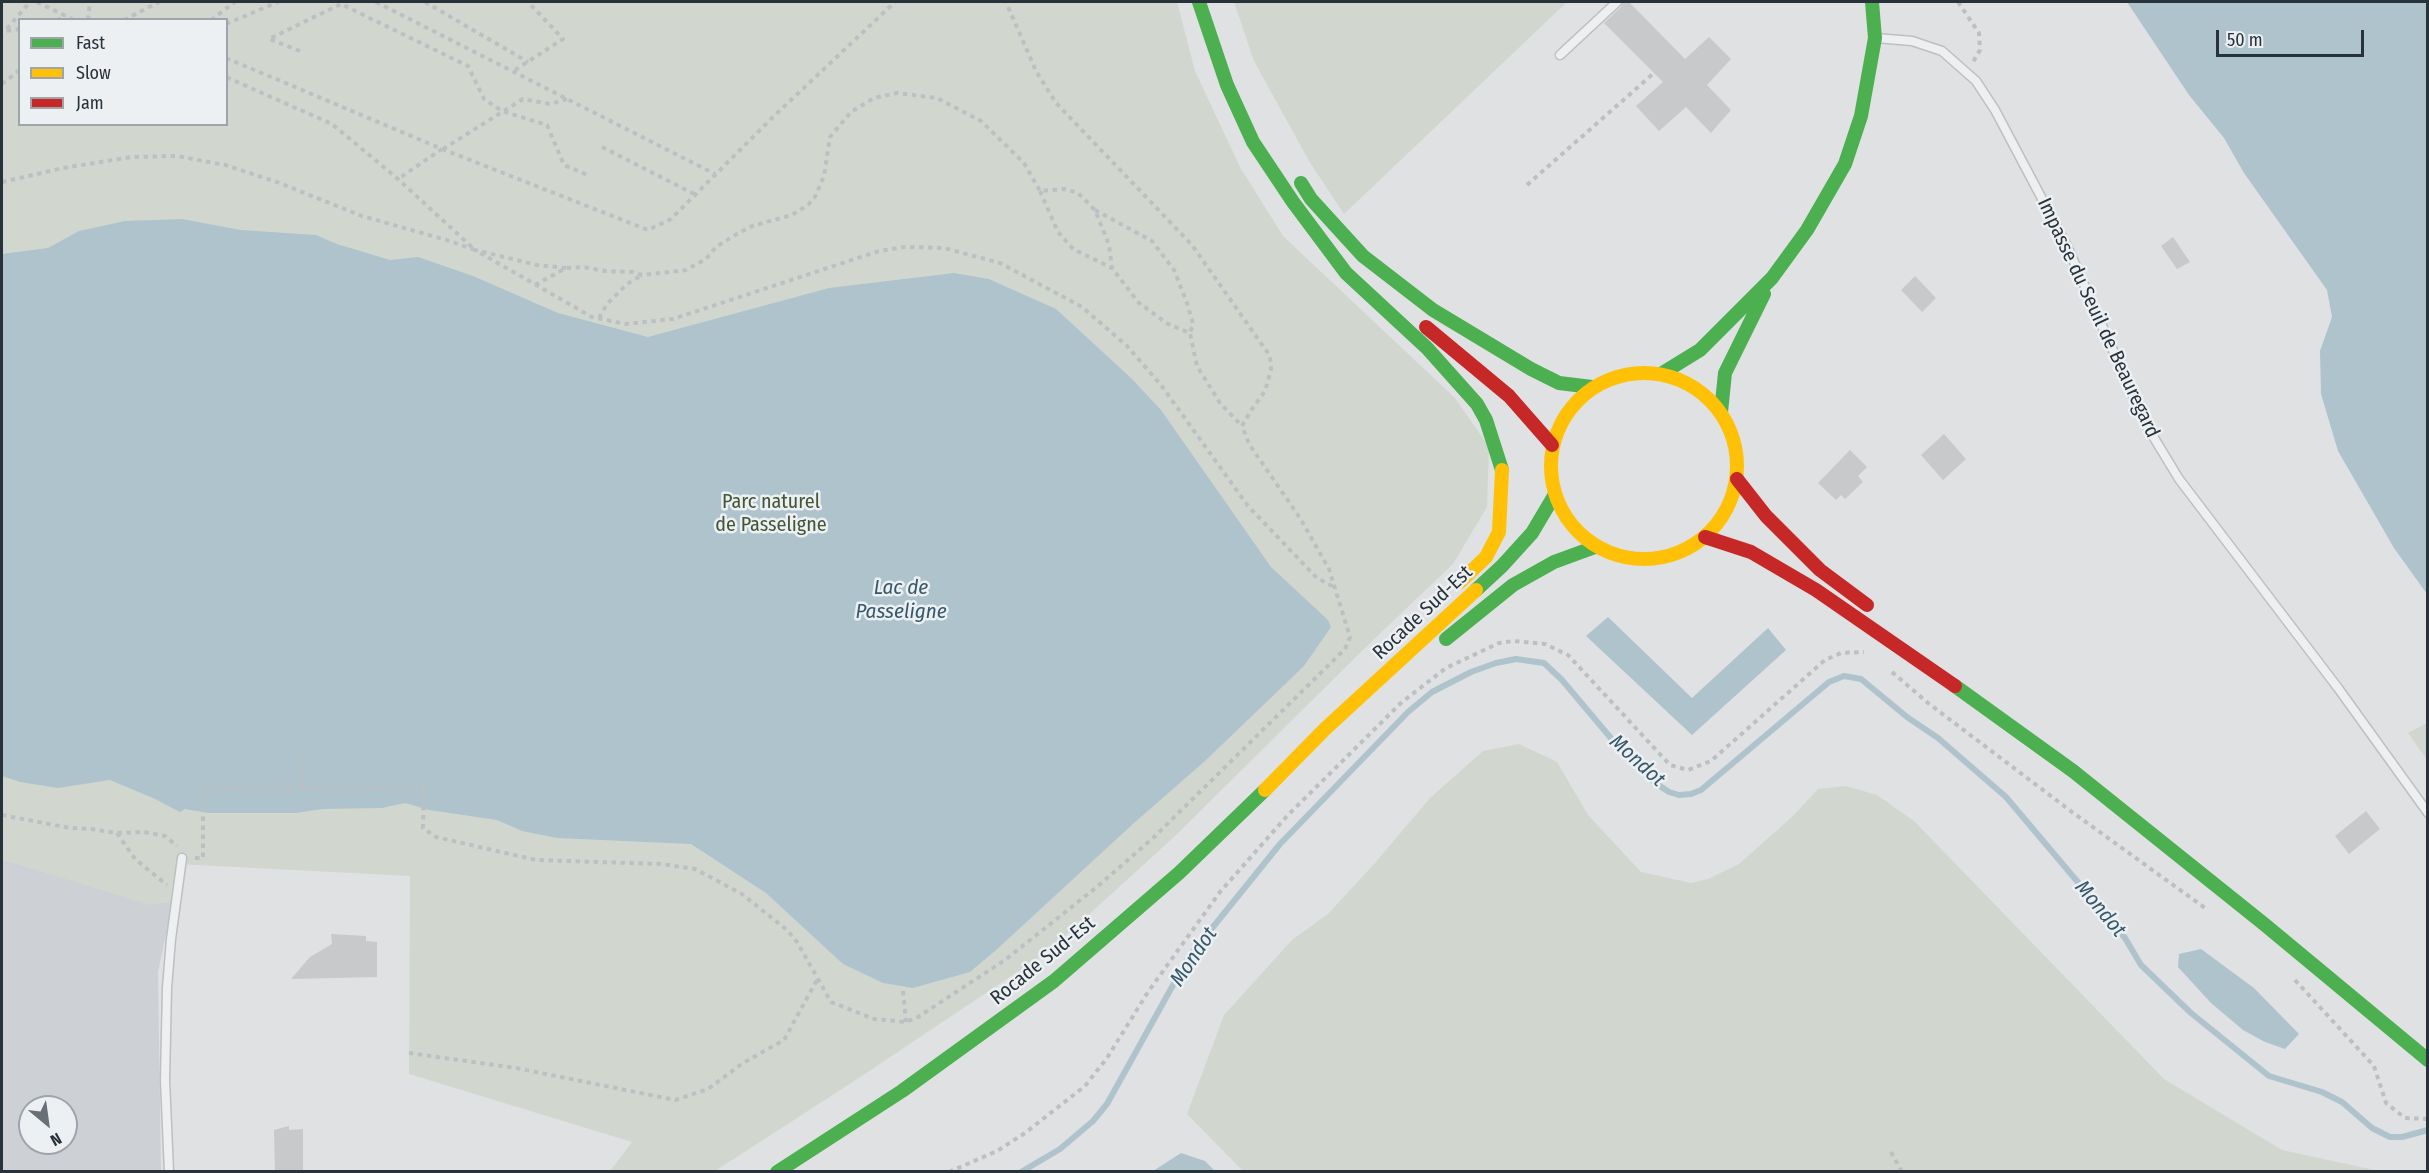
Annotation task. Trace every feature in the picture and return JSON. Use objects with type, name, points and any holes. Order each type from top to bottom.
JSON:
[{"type":"main road","points":[[1198,2],[1227,85],[1249,133],[1293,202],[1346,273],[1427,348],[1477,404],[1486,420],[1502,467],[1501,514],[1498,532],[1486,557],[1446,596]]},
{"type":"main road","points":[[1211,2],[1233,60]]},
{"type":"main road","points":[[1661,374],[1700,350],[1772,278],[1807,230],[1845,164],[1861,116],[1875,38],[1872,2]]},
{"type":"main road","points":[[1293,172],[1311,199],[1363,256],[1433,310],[1531,369],[1559,383],[1592,387]]},
{"type":"main road","points":[[1293,202],[1356,268],[1509,396],[1552,445]]},
{"type":"main road","points":[[1721,412],[1725,373],[1772,278]]},
{"type":"main road","points":[[1637,372],[1661,374],[1684,381],[1705,394],[1721,412],[1735,444],[1737,479],[1731,501],[1720,521],[1705,537],[1680,552],[1652,559],[1622,558],[1595,547],[1570,525],[1554,496],[1550,471],[1552,445],[1560,423],[1574,403],[1592,387],[1613,377],[1637,372]]},
{"type":"main road","points":[[1737,479],[1766,516],[1820,570],[1876,611]]},
{"type":"main road","name":"Rocade Sud-Est","points":[[777,1172],[902,1091],[1054,981],[1179,873],[1325,729],[1509,559],[1532,533],[1554,496]]},
{"type":"main road","points":[[1705,537],[1751,552],[1816,590],[2023,734],[2073,771],[2264,924],[2427,1060]]},
{"type":"main road","name":"Rocade Sud-Est","points":[[1307,749],[1513,585],[1554,562],[1595,547]]},
{"type":"main road","points":[[1307,749],[1323,715],[1416,626]]},
{"type":"main road","points":[[1942,660],[2075,758],[2214,866]]},
{"type":"main road","points":[[2260,903],[2427,1042]]},
{"type":"lane","points":[[1560,56],[1617,2]]},
{"type":"lane","name":"Impasse du Seuil de Beauregard","points":[[1875,38],[1912,41],[1942,51],[1976,81],[1995,110],[2067,246],[2141,414],[2162,451],[2180,479],[2338,688],[2427,813]]},
{"type":"lane","points":[[169,1172],[165,1080],[167,988],[182,858]]},
{"type":"path","points":[[3,31],[30,2]]},
{"type":"path","points":[[37,2],[70,18]]},
{"type":"path","points":[[88,18],[90,2]]},
{"type":"path","points":[[128,18],[159,2]]},
{"type":"path","points":[[214,18],[235,2]]},
{"type":"path","points":[[228,23],[278,2]]},
{"type":"path","points":[[376,2],[715,174]]},
{"type":"path","points":[[425,2],[528,62]]},
{"type":"path","points":[[514,70],[563,39],[528,2]]},
{"type":"path","points":[[228,59],[442,149],[648,230],[671,219],[895,2]]},
{"type":"path","points":[[1006,2],[1036,70],[1056,103],[1192,244],[1260,340],[1271,362],[1265,391],[1242,426]]},
{"type":"path","points":[[1958,2],[1979,33],[1980,50],[1972,63],[1978,71]]},
{"type":"path","points":[[300,51],[269,39],[341,4],[468,66],[484,99],[502,111],[547,125],[564,165],[590,176]]},
{"type":"path","points":[[62,18],[67,16]]},
{"type":"path","points":[[3,31],[18,29]]},
{"type":"path","points":[[2,84],[18,72]]},
{"type":"path","points":[[1527,185],[1653,73]]},
{"type":"path","points":[[228,79],[332,124],[398,179],[475,250],[574,308],[625,324],[673,319],[879,251],[905,247],[944,248],[1000,263],[1082,307],[1126,345],[1144,363],[1248,506],[1317,578],[1334,587]]},
{"type":"path","points":[[600,318],[607,303],[627,284],[642,275],[686,270],[706,259],[716,247],[752,226],[792,215],[808,206],[824,176],[830,137],[851,112],[874,98],[897,93],[937,98],[981,121],[1023,162],[1040,191],[1058,232],[1073,249],[1112,268],[1139,303],[1168,324],[1190,333]]},
{"type":"path","points":[[398,179],[523,99],[550,104],[568,98]]},
{"type":"path","points":[[602,147],[696,195]]},
{"type":"path","points":[[2,182],[63,168],[132,158],[177,156],[225,165],[277,182],[363,216],[475,250],[537,265],[582,267],[642,275]]},
{"type":"path","points":[[2,815],[70,828],[117,833],[144,832],[165,836],[176,844],[182,858],[203,858],[203,789],[424,789],[423,828],[436,837],[536,860],[661,864],[695,869],[742,894],[787,930],[818,977],[831,1002],[874,1019],[906,1022],[918,1017],[1005,960],[1098,886],[1153,838],[1345,649],[1350,637],[1329,569],[1320,550],[1249,444],[1242,426],[1220,403],[1197,366],[1187,303],[1174,270],[1152,241],[1095,210],[1078,193],[1065,189],[1040,191]]},
{"type":"path","points":[[1095,210],[1109,245],[1112,268]]},
{"type":"path","points":[[535,285],[566,268]]},
{"type":"path","points":[[949,1172],[997,1151],[1025,1133],[1085,1086],[1118,1041],[1148,992],[1220,892],[1287,816],[1402,702],[1446,668],[1499,643],[1513,641],[1545,644],[1568,655],[1670,765],[1688,770],[1711,761],[1825,660],[1841,653],[1864,651],[1874,657]]},
{"type":"path","points":[[1883,665],[1937,710],[2214,915]]},
{"type":"path","points":[[301,758],[302,788]]},
{"type":"path","points":[[117,833],[135,859],[179,895]]},
{"type":"path","points":[[2291,974],[2374,1066],[2386,1103],[2405,1118],[2427,1119]]},
{"type":"path","points":[[409,1053],[516,1068],[675,1100],[708,1089],[743,1063],[784,1040],[818,977]]},
{"type":"path","points":[[903,991],[906,1022]]},
{"type":"path","points":[[1891,1152],[1902,1172]]},
{"type":"shaded area","points":[[2,859],[150,904],[173,902],[158,972],[161,1171],[2,1171]]},
{"type":"green space","name":"Parc naturel de Passeligne","points":[[2,2],[1177,2],[1195,71],[1240,167],[1283,236],[1455,398],[1489,447],[1487,507],[1453,564],[1175,836],[1050,950],[715,1171],[610,1171],[632,1142],[409,1074],[410,876],[176,864],[173,902],[150,905],[2,859]]},
{"type":"green space","points":[[1234,2],[1567,2],[1344,214],[1309,161],[1254,61]]},
{"type":"green space","points":[[2427,723],[2427,760],[2408,733]]},
{"type":"green space","points":[[1519,744],[1557,762],[1588,815],[1641,872],[1691,883],[1708,879],[1739,864],[1793,816],[1818,789],[1846,786],[1877,795],[1914,821],[2164,1079],[2282,1150],[2379,1171],[1243,1171],[1187,1114],[1224,1015],[1292,940],[1328,914],[1430,798],[1483,751]]},
{"type":"water","points":[[2127,2],[2427,2],[2427,594],[2394,548],[2338,451],[2321,394],[2320,351],[2332,317],[2327,290],[2244,173],[2224,138],[2189,95]]},
{"type":"water","name":"Lac de Passeligne","points":[[182,219],[241,230],[316,235],[337,244],[390,260],[418,257],[473,276],[558,313],[648,337],[829,288],[954,273],[989,279],[1056,309],[1131,378],[1161,410],[1271,567],[1328,620],[1331,627],[1304,666],[1205,761],[995,951],[970,972],[913,988],[883,983],[843,964],[766,893],[691,844],[557,838],[522,831],[497,820],[429,810],[405,803],[382,808],[323,809],[296,813],[208,813],[185,809],[180,812],[110,780],[58,788],[20,782],[2,776],[2,254],[48,248],[79,231],[125,221]]},
{"type":"water","points":[[1608,617],[1692,698],[1768,628],[1786,650],[1692,735],[1586,636]]},
{"type":"water","points":[[2201,949],[2254,988],[2299,1034],[2285,1049],[2265,1042],[2243,1030],[2211,1003],[2178,967],[2179,954]]},
{"type":"water","points":[[1181,1153],[1205,1161],[1215,1171],[1153,1171]]},
{"type":"building","points":[[1623,2],[1629,2],[1685,59],[1709,37],[1731,59],[1707,85],[1731,110],[1711,133],[1686,107],[1659,131],[1636,106],[1663,82],[1604,23],[1621,7]]},
{"type":"building","points":[[2173,237],[2190,262],[2177,269],[2161,246]]},
{"type":"building","points":[[1915,276],[1936,298],[1922,312],[1901,290]]},
{"type":"building","points":[[1944,434],[1966,459],[1943,480],[1921,455]]},
{"type":"building","points":[[1850,450],[1867,467],[1858,476],[1863,482],[1845,499],[1841,495],[1836,500],[1818,483]]},
{"type":"building","points":[[2366,811],[2380,829],[2349,854],[2335,836]]},
{"type":"building","points":[[331,934],[366,936],[366,941],[377,942],[377,977],[291,979],[310,957],[332,944]]},
{"type":"building","points":[[289,1126],[289,1130],[303,1129],[303,1172],[275,1172],[274,1130]]},
{"type":"waterway","name":"Mondot","points":[[1021,1172],[1060,1149],[1093,1121],[1107,1104],[1188,958],[1280,844],[1408,712],[1432,692],[1471,672],[1516,659],[1544,663],[1562,680],[1626,756],[1654,782],[1669,792],[1679,795],[1701,790],[1829,682],[1844,676],[1861,679],[1907,717],[1938,738],[2006,797],[2125,938],[2141,965],[2191,1013],[2269,1076],[2322,1092],[2342,1102],[2372,1128],[2390,1137],[2402,1137],[2428,1130]]},
{"type":"traffic: fast","points":[[1199,2],[1227,85],[1253,142],[1293,202],[1346,273],[1427,348],[1477,404],[1486,420],[1502,470]]},
{"type":"traffic: fast","points":[[1661,374],[1700,350],[1772,278],[1807,230],[1845,164],[1861,116],[1875,38],[1872,2]]},
{"type":"traffic: fast","points":[[1301,183],[1311,199],[1363,256],[1433,310],[1531,369],[1559,383],[1592,387]]},
{"type":"traffic: fast","points":[[1721,412],[1725,373],[1764,294]]},
{"type":"traffic: fast","points":[[1476,590],[1532,533],[1554,496]]},
{"type":"traffic: fast","points":[[1446,639],[1513,585],[1554,562],[1595,547]]},
{"type":"traffic: fast","points":[[1955,686],[2073,771],[2264,924],[2428,1060]]},
{"type":"traffic: fast","points":[[777,1172],[902,1091],[1054,981],[1179,873],[1265,790]]},
{"type":"traffic: slow","points":[[1644,373],[1662,374],[1680,380],[1696,388],[1710,400],[1722,414],[1730,430],[1736,448],[1737,466],[1736,484],[1730,502],[1722,518],[1710,532],[1696,544],[1680,552],[1662,558],[1644,559],[1626,558],[1608,552],[1592,544],[1578,532],[1566,518],[1558,502],[1552,484],[1551,466],[1552,448],[1558,430],[1566,414],[1578,400],[1592,388],[1608,380],[1626,374],[1644,373]]},
{"type":"traffic: slow","points":[[1460,582],[1486,557],[1499,532],[1502,470]]},
{"type":"traffic: slow","points":[[1265,790],[1325,729],[1476,590]]},
{"type":"traffic: jam","points":[[1426,327],[1509,396],[1552,445]]},
{"type":"traffic: jam","points":[[1737,479],[1766,516],[1820,570],[1867,605]]},
{"type":"traffic: jam","points":[[1705,537],[1751,552],[1816,590],[1955,686]]}]
